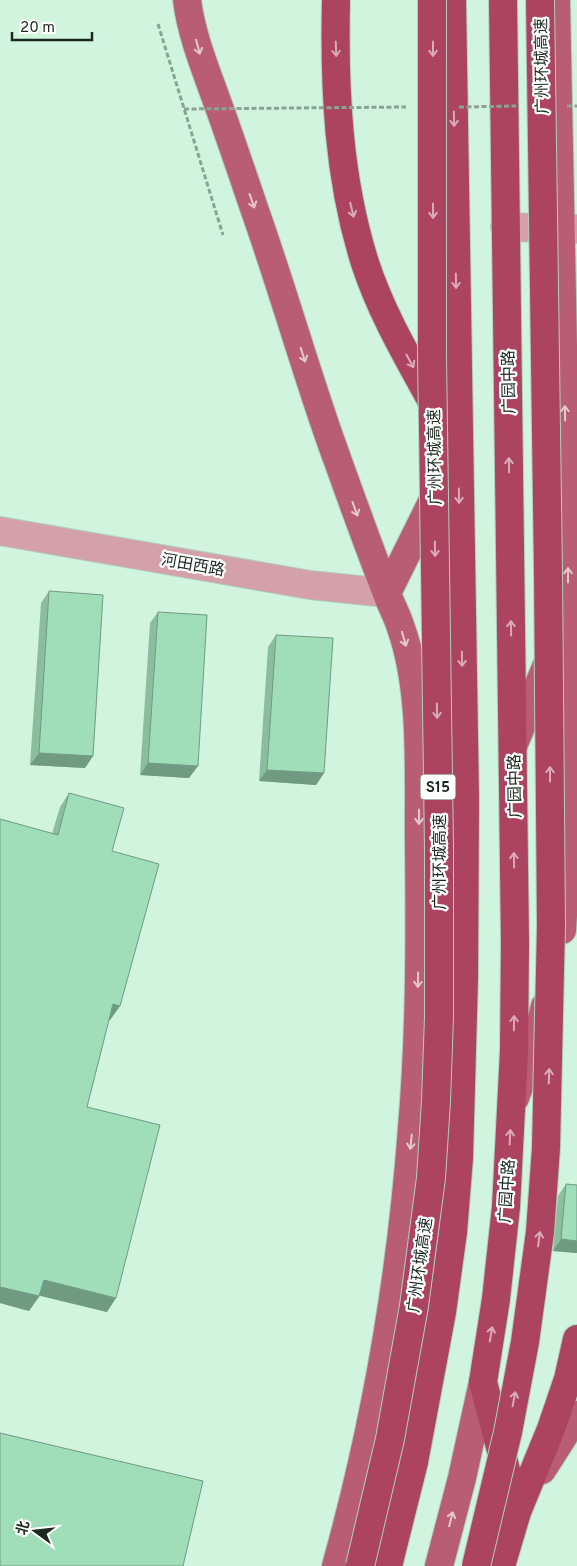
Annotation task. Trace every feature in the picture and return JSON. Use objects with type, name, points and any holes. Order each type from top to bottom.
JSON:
[{"type":"highway","points":[[336,0],[338,116],[347,190],[365,263],[391,328],[458,448]]},
{"type":"highway","name":"广州环城高速","points":[[360,1566],[390,1439],[414,1306],[431,1178],[436,1101],[439,1017],[439,848],[432,356],[432,0]]},
{"type":"highway","points":[[388,1566],[414,1462],[442,1312],[453,1232],[459,1158],[464,987],[465,798],[452,0]]},
{"type":"highway","name":"广园中路","points":[[483,1382],[497,1290],[506,1206],[512,1106],[515,943],[503,0]]},
{"type":"highway","name":"广州环城高速","points":[[476,1566],[508,1432],[525,1342],[540,1232],[546,1148],[551,916],[540,0]]},
{"type":"highway","points":[[501,1566],[517,1512],[551,1429],[568,1379],[577,1339]]},
{"type":"highway","points":[[483,1382],[517,1512]]},
{"type":"main road","points":[[187,0],[200,55],[281,285],[329,435],[401,628],[409,657],[416,701],[419,876],[418,1022],[412,1127],[402,1233],[386,1346],[373,1416],[352,1509],[336,1566]]},
{"type":"main road","points":[[512,1106],[538,1034],[558,956],[567,858],[569,228],[556,0]]},
{"type":"main road","points":[[387,593],[458,448]]},
{"type":"main road","points":[[513,746],[568,616]]},
{"type":"main road","points":[[419,876],[465,798]]},
{"type":"main road","points":[[386,1346],[414,1462]]},
{"type":"main road","name":"广园中路","points":[[439,1566],[462,1478],[483,1382]]},
{"type":"main road","points":[[472,1566],[517,1512],[577,1415]]},
{"type":"street","points":[[505,227],[569,228]]},
{"type":"street","name":"河田西路","points":[[0,531],[310,585],[387,593]]},
{"type":"path","points":[[158,24],[224,234]]},
{"type":"path","points":[[449,107],[518,106]]},
{"type":"path","points":[[557,106],[577,106]]},
{"type":"path","points":[[184,109],[410,107]]},
{"type":"building","points":[[49,591],[103,595],[93,756],[39,753]]},
{"type":"building","points":[[158,612],[207,615],[198,766],[148,763]]},
{"type":"building","points":[[276,635],[333,638],[324,773],[267,770]]},
{"type":"building","points":[[69,793],[124,808],[112,851],[159,864],[120,1006],[113,1004],[87,1107],[160,1125],[116,1298],[44,1280],[39,1296],[0,1287],[0,819],[58,835]]},
{"type":"building","points":[[566,1184],[577,1185],[577,1241],[561,1239]]},
{"type":"building","points":[[0,1433],[203,1481],[183,1566],[0,1566]]}]
